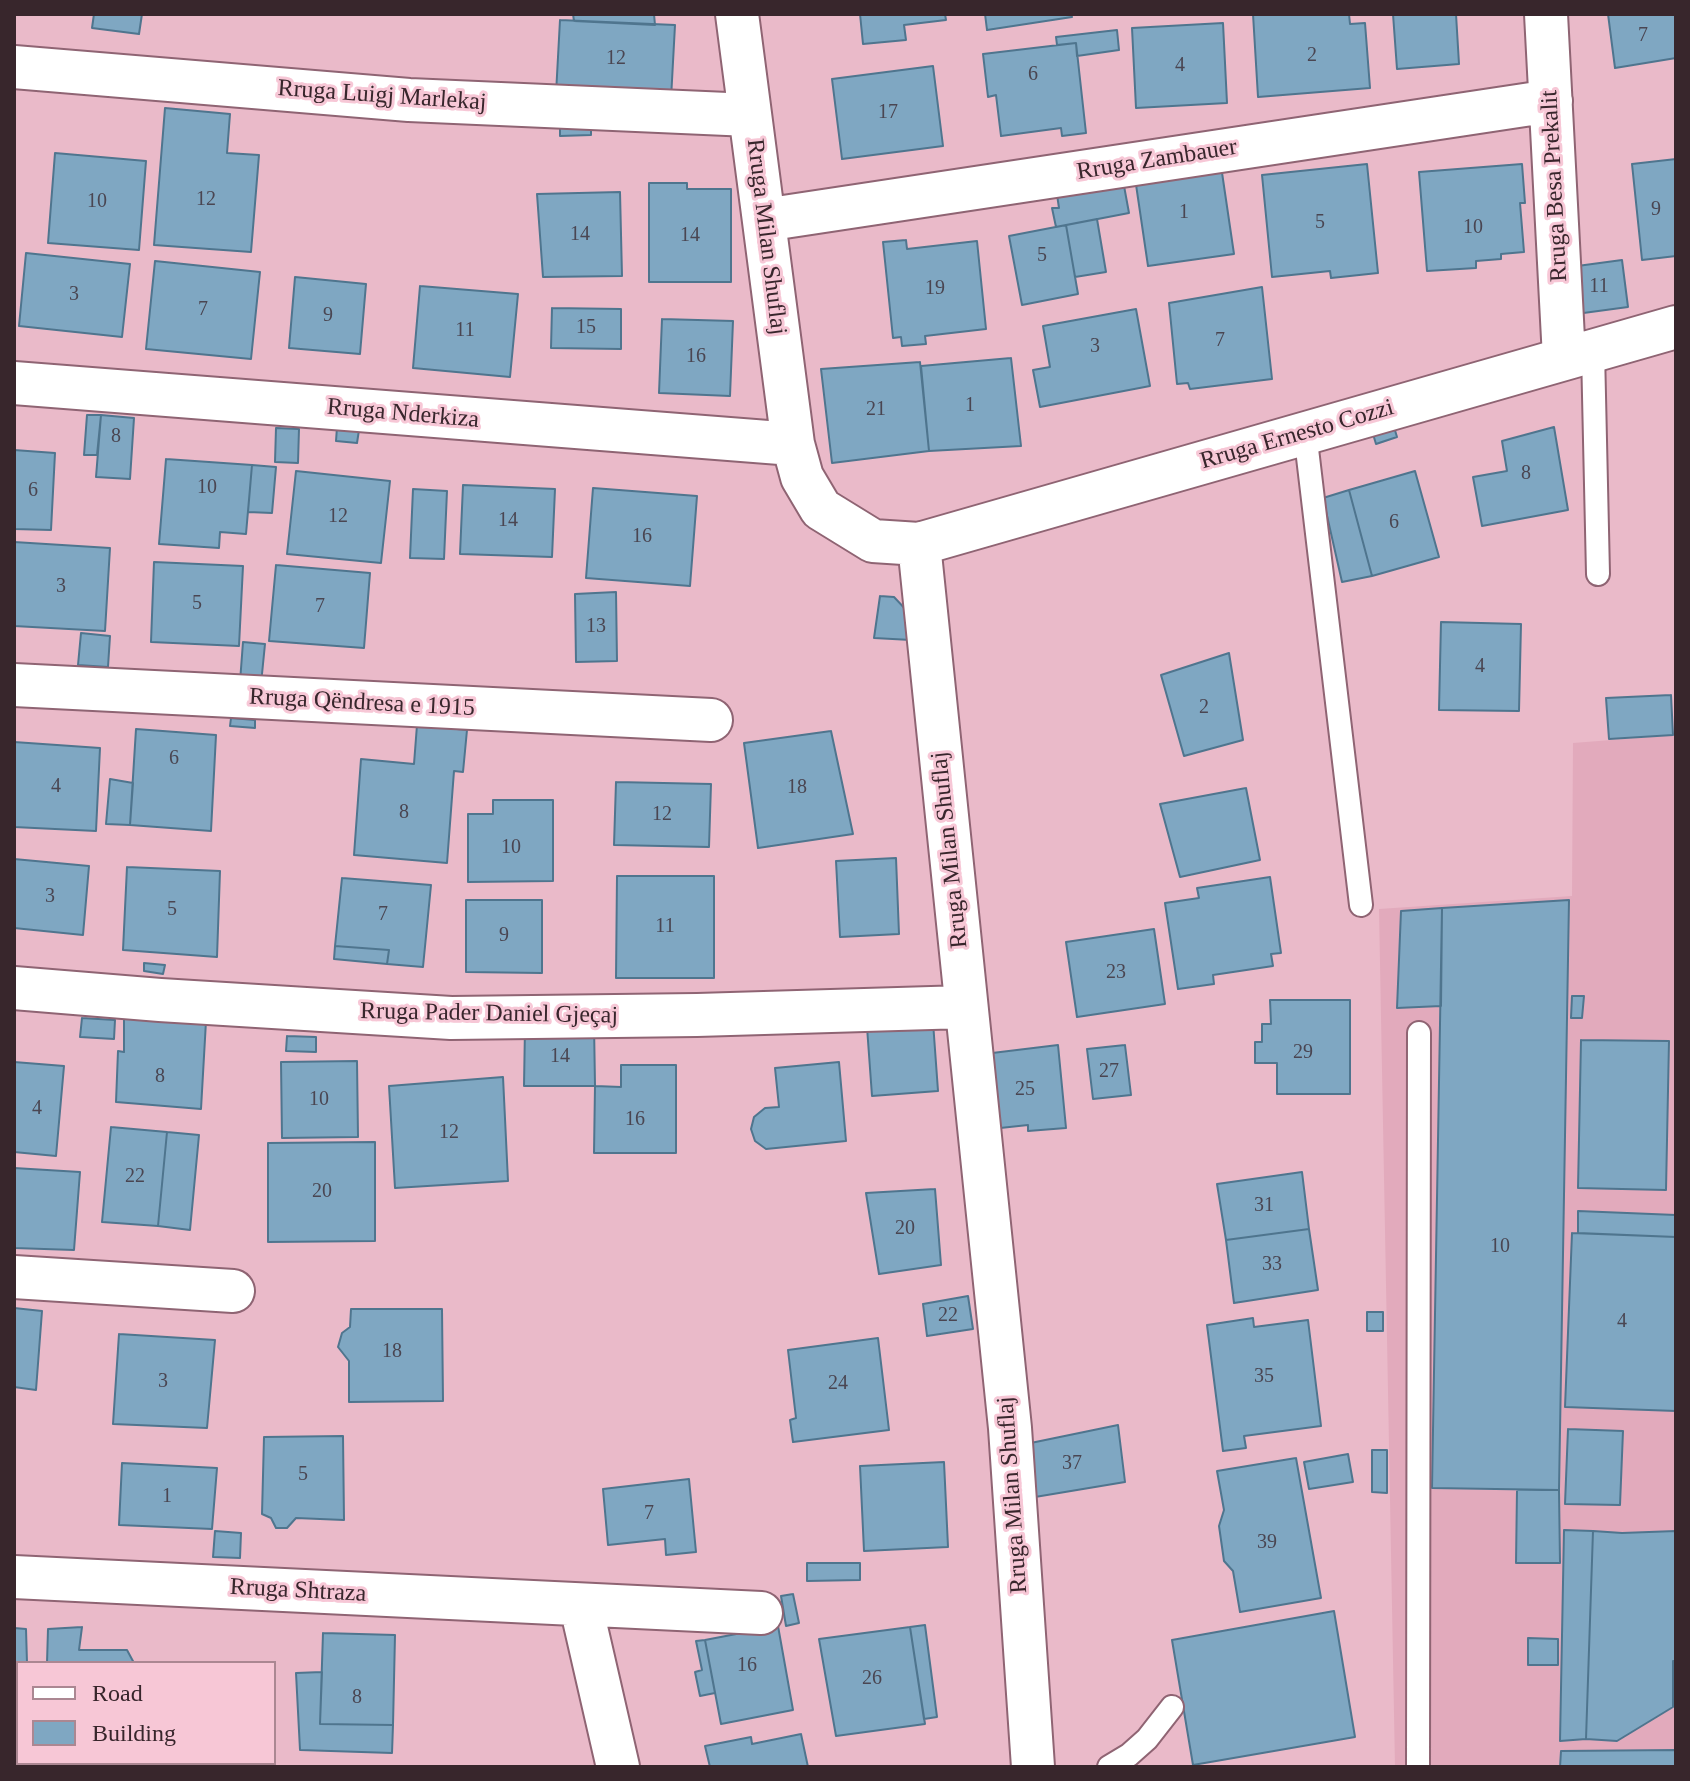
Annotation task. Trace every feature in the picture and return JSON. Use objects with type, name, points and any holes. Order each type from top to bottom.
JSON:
[{"type":"street","name":"Rruga Milan Shuflaj","points":[[737,14],[793,444],[802,477],[821,509],[873,541],[919,544],[1010,1428],[1033,1767]]},
{"type":"street","name":"Rruga Besa Prekalit","points":[[1546,14],[1551,101],[1578,355]]},
{"type":"street","name":"Rruga Luigj Marlekaj","points":[[14,67],[409,100],[750,115]]},
{"type":"street","name":"Rruga Zambauer","points":[[764,220],[1551,101]]},
{"type":"street","name":"Rruga Ernesto Cozzi","points":[[919,544],[1676,327]]},
{"type":"street","name":"Rruga Nderkiza","points":[[14,383],[793,444]]},
{"type":"street","name":"Rruga Qëndresa e 1915","points":[[14,685],[711,720]]},
{"type":"street","name":"Rruga Pader Daniel Gjeçaj","points":[[14,988],[451,1018],[965,1007]]},
{"type":"street","points":[[14,1277],[233,1291]]},
{"type":"street","name":"Rruga Shtraza","points":[[14,1577],[761,1613]]},
{"type":"street","points":[[581,1606],[618,1767]]},
{"type":"lane","points":[[1578,355],[1598,574]]},
{"type":"lane","points":[[1305,432],[1361,905]]},
{"type":"lane","points":[[1418,1767],[1419,1033]]},
{"type":"lane","points":[[1109,1767],[1147,1739],[1172,1707]]},
{"type":"shaded area","points":[[1676,735],[1676,1767],[1395,1767],[1379,909],[1572,896],[1573,743]]},
{"type":"building","points":[[94,14],[142,14],[139,34],[92,28]]},
{"type":"building","points":[[573,14],[654,14],[655,25],[574,21]]},
{"type":"building","points":[[860,14],[945,14],[946,20],[904,25],[906,40],[863,44]]},
{"type":"building","points":[[985,14],[1071,14],[1072,17],[987,30]]},
{"type":"building","points":[[1253,14],[1349,14],[1350,24],[1365,23],[1370,88],[1258,97]]},
{"type":"building","points":[[1393,14],[1456,14],[1459,64],[1397,69]]},
{"type":"building","points":[[1608,14],[1676,14],[1676,58],[1615,68]]},
{"type":"building","points":[[560,20],[675,25],[671,99],[556,94]]},
{"type":"building","points":[[1223,23],[1227,103],[1136,108],[1132,28]]},
{"type":"building","points":[[1117,30],[1119,50],[1077,56],[1076,43],[1057,45],[1056,37]]},
{"type":"building","points":[[1076,43],[1086,133],[1062,136],[1061,128],[1001,136],[996,95],[988,97],[983,54]]},
{"type":"building","points":[[933,66],[943,146],[842,159],[832,79]]},
{"type":"building","points":[[165,108],[230,114],[227,153],[259,155],[251,252],[154,245]]},
{"type":"building","points":[[591,126],[591,135],[560,136],[560,127]]},
{"type":"building","points":[[55,153],[146,161],[139,250],[48,243]]},
{"type":"building","points":[[1220,159],[1234,254],[1148,266],[1134,171]]},
{"type":"building","points":[[1676,159],[1676,256],[1642,260],[1632,164]]},
{"type":"building","points":[[1367,164],[1378,273],[1331,278],[1330,271],[1272,277],[1262,175]]},
{"type":"building","points":[[1522,164],[1525,203],[1520,203],[1524,252],[1501,254],[1501,259],[1476,261],[1476,268],[1427,271],[1419,172]]},
{"type":"building","points":[[1122,175],[1129,213],[1056,227],[1052,208],[1059,208],[1056,188]]},
{"type":"building","points":[[649,183],[687,183],[687,189],[731,189],[731,282],[649,282]]},
{"type":"building","points":[[620,192],[622,276],[543,277],[537,194]]},
{"type":"building","points":[[1097,219],[1106,272],[1075,277],[1066,225]]},
{"type":"building","points":[[1066,225],[1078,294],[1022,305],[1009,236]]},
{"type":"building","points":[[906,240],[907,249],[977,241],[986,329],[925,336],[926,344],[902,346],[901,337],[893,338],[883,242]]},
{"type":"building","points":[[26,253],[130,264],[122,337],[19,326]]},
{"type":"building","points":[[1622,260],[1628,307],[1576,314],[1570,267]]},
{"type":"building","points":[[155,261],[260,272],[251,359],[146,349]]},
{"type":"building","points":[[295,277],[366,284],[360,354],[289,348]]},
{"type":"building","points":[[420,286],[518,294],[510,377],[413,368]]},
{"type":"building","points":[[1262,287],[1272,379],[1190,389],[1188,383],[1177,384],[1169,303]]},
{"type":"building","points":[[552,308],[621,309],[621,349],[551,348]]},
{"type":"building","points":[[1136,309],[1150,386],[1040,407],[1033,370],[1050,367],[1043,326]]},
{"type":"building","points":[[662,319],[733,321],[730,396],[659,393]]},
{"type":"building","points":[[1011,358],[1021,446],[929,451],[921,366]]},
{"type":"building","points":[[920,362],[929,451],[832,463],[821,369]]},
{"type":"building","points":[[87,415],[101,415],[97,455],[84,455]]},
{"type":"building","points":[[101,415],[134,418],[130,479],[96,477]]},
{"type":"building","points":[[337,427],[359,430],[357,443],[336,441]]},
{"type":"building","points":[[1394,427],[1397,437],[1376,444],[1373,434]]},
{"type":"building","points":[[1554,427],[1568,510],[1482,526],[1473,477],[1507,471],[1502,441]]},
{"type":"building","points":[[276,428],[299,429],[298,463],[275,462]]},
{"type":"building","points":[[14,450],[55,453],[51,530],[14,529]]},
{"type":"building","points":[[166,459],[252,465],[246,534],[220,532],[219,548],[159,544]]},
{"type":"building","points":[[252,465],[276,467],[272,513],[248,512]]},
{"type":"building","points":[[296,471],[390,481],[381,563],[287,554]]},
{"type":"building","points":[[1415,471],[1439,557],[1372,576],[1349,490]]},
{"type":"building","points":[[463,485],[555,489],[552,557],[460,554]]},
{"type":"building","points":[[593,488],[697,496],[690,586],[586,578]]},
{"type":"building","points":[[413,489],[447,491],[444,559],[410,558]]},
{"type":"building","points":[[1349,490],[1372,576],[1342,582],[1323,498]]},
{"type":"building","points":[[14,542],[110,548],[105,631],[14,626]]},
{"type":"building","points":[[154,562],[243,566],[239,646],[151,642]]},
{"type":"building","points":[[276,565],[370,573],[364,648],[269,641]]},
{"type":"building","points":[[616,592],[617,661],[576,662],[575,594]]},
{"type":"building","points":[[880,596],[894,597],[909,613],[911,640],[874,638]]},
{"type":"building","points":[[1441,622],[1521,624],[1519,711],[1439,710]]},
{"type":"building","points":[[81,633],[110,636],[108,667],[78,665]]},
{"type":"building","points":[[243,642],[265,644],[261,684],[240,682]]},
{"type":"building","points":[[1229,653],[1243,740],[1184,756],[1161,675]]},
{"type":"building","points":[[1671,695],[1673,735],[1609,739],[1606,698]]},
{"type":"building","points":[[231,718],[255,720],[255,728],[230,726]]},
{"type":"building","points":[[417,725],[467,730],[463,772],[454,771],[447,863],[354,855],[361,759],[414,764]]},
{"type":"building","points":[[136,729],[216,735],[211,831],[130,825]]},
{"type":"building","points":[[831,731],[853,834],[758,848],[744,743]]},
{"type":"building","points":[[14,742],[100,748],[96,831],[14,827]]},
{"type":"building","points":[[110,779],[133,783],[130,825],[106,824]]},
{"type":"building","points":[[616,782],[711,784],[709,847],[614,845]]},
{"type":"building","points":[[1246,788],[1260,860],[1180,877],[1160,804]]},
{"type":"building","points":[[493,800],[553,800],[553,881],[468,882],[468,814],[493,814]]},
{"type":"building","points":[[896,858],[899,934],[840,937],[836,861]]},
{"type":"building","points":[[14,859],[89,866],[83,935],[14,928]]},
{"type":"building","points":[[127,867],[220,871],[217,957],[123,950]]},
{"type":"building","points":[[617,876],[714,876],[714,978],[616,978]]},
{"type":"building","points":[[1270,877],[1281,953],[1271,954],[1273,966],[1213,975],[1214,984],[1178,989],[1165,903],[1199,898],[1197,888]]},
{"type":"building","points":[[342,878],[431,885],[423,967],[387,964],[389,950],[335,946]]},
{"type":"building","points":[[466,900],[542,900],[542,973],[466,972]]},
{"type":"building","points":[[1569,900],[1559,1490],[1432,1488],[1442,908]]},
{"type":"building","points":[[1442,908],[1441,1006],[1397,1008],[1401,911]]},
{"type":"building","points":[[1154,929],[1165,1004],[1077,1017],[1066,942]]},
{"type":"building","points":[[335,946],[389,950],[387,964],[334,959]]},
{"type":"building","points":[[144,963],[165,965],[163,974],[144,971]]},
{"type":"building","points":[[1572,996],[1584,996],[1582,1018],[1571,1018]]},
{"type":"building","points":[[1270,1000],[1350,1000],[1350,1094],[1277,1094],[1277,1063],[1255,1063],[1255,1042],[1262,1042],[1262,1024],[1271,1024]]},
{"type":"building","points":[[124,1012],[206,1021],[201,1109],[116,1102],[118,1051],[124,1052]]},
{"type":"building","points":[[82,1018],[115,1020],[114,1039],[80,1037]]},
{"type":"building","points":[[933,1022],[938,1091],[872,1096],[867,1027]]},
{"type":"building","points":[[594,1024],[595,1086],[524,1086],[525,1027]]},
{"type":"building","points":[[287,1036],[316,1037],[316,1052],[286,1051]]},
{"type":"building","points":[[1581,1040],[1669,1041],[1666,1190],[1578,1188]]},
{"type":"building","points":[[1058,1045],[1066,1128],[1028,1131],[1028,1125],[991,1129],[984,1054]]},
{"type":"building","points":[[1125,1045],[1131,1095],[1093,1099],[1087,1049]]},
{"type":"building","points":[[357,1061],[358,1137],[282,1138],[281,1062]]},
{"type":"building","points":[[14,1062],[64,1066],[56,1156],[14,1152]]},
{"type":"building","points":[[839,1062],[846,1141],[766,1149],[755,1141],[751,1129],[754,1117],[765,1108],[779,1107],[775,1068]]},
{"type":"building","points":[[621,1065],[676,1065],[676,1153],[594,1153],[595,1086],[621,1087]]},
{"type":"building","points":[[503,1077],[508,1181],[395,1188],[389,1086]]},
{"type":"building","points":[[111,1127],[167,1132],[158,1226],[102,1222]]},
{"type":"building","points":[[167,1132],[199,1135],[190,1230],[158,1226]]},
{"type":"building","points":[[375,1142],[375,1241],[268,1242],[268,1143]]},
{"type":"building","points":[[14,1168],[80,1172],[74,1250],[14,1248]]},
{"type":"building","points":[[1302,1172],[1309,1229],[1226,1240],[1217,1184]]},
{"type":"building","points":[[935,1189],[941,1265],[879,1274],[866,1193]]},
{"type":"building","points":[[1578,1211],[1676,1215],[1676,1237],[1578,1233]]},
{"type":"building","points":[[1309,1229],[1318,1290],[1234,1303],[1226,1240]]},
{"type":"building","points":[[1572,1233],[1676,1237],[1676,1411],[1565,1407]]},
{"type":"building","points":[[968,1296],[973,1329],[927,1336],[923,1304]]},
{"type":"building","points":[[14,1308],[42,1311],[36,1390],[14,1387]]},
{"type":"building","points":[[351,1309],[442,1309],[443,1401],[349,1402],[349,1361],[338,1347],[342,1333],[350,1327]]},
{"type":"building","points":[[1367,1312],[1383,1312],[1383,1331],[1367,1331]]},
{"type":"building","points":[[1253,1318],[1254,1327],[1308,1320],[1321,1426],[1244,1436],[1246,1448],[1223,1451],[1207,1325]]},
{"type":"building","points":[[119,1334],[215,1340],[207,1428],[113,1424]]},
{"type":"building","points":[[878,1338],[889,1430],[793,1442],[790,1420],[796,1418],[788,1350]]},
{"type":"building","points":[[1118,1425],[1125,1482],[1023,1499],[1021,1445]]},
{"type":"building","points":[[1568,1429],[1623,1431],[1620,1505],[1565,1504]]},
{"type":"building","points":[[343,1436],[344,1520],[296,1518],[287,1528],[276,1528],[271,1518],[262,1514],[264,1437]]},
{"type":"building","points":[[1372,1450],[1387,1450],[1387,1493],[1372,1492]]},
{"type":"building","points":[[1348,1454],[1353,1482],[1309,1489],[1304,1462]]},
{"type":"building","points":[[1296,1458],[1321,1598],[1240,1612],[1233,1571],[1224,1561],[1219,1526],[1224,1510],[1217,1471]]},
{"type":"building","points":[[944,1462],[948,1547],[864,1551],[860,1466]]},
{"type":"building","points":[[122,1463],[217,1468],[212,1529],[119,1525]]},
{"type":"building","points":[[689,1479],[696,1552],[666,1555],[665,1539],[608,1545],[603,1489]]},
{"type":"building","points":[[1517,1490],[1559,1490],[1560,1563],[1516,1563]]},
{"type":"building","points":[[1564,1530],[1593,1531],[1586,1739],[1560,1741]]},
{"type":"building","points":[[215,1531],[241,1533],[240,1558],[213,1557]]},
{"type":"building","points":[[1593,1531],[1676,1531],[1673,1707],[1617,1741],[1586,1739]]},
{"type":"building","points":[[807,1563],[860,1563],[860,1580],[807,1581]]},
{"type":"building","points":[[793,1594],[799,1623],[786,1626],[781,1596]]},
{"type":"building","points":[[1334,1611],[1355,1737],[1193,1765],[1172,1640]]},
{"type":"building","points":[[925,1625],[937,1717],[924,1719],[910,1627]]},
{"type":"building","points":[[778,1626],[793,1710],[721,1724],[705,1640]]},
{"type":"building","points":[[82,1627],[79,1650],[127,1650],[133,1661],[47,1661],[48,1629]]},
{"type":"building","points":[[910,1627],[925,1724],[836,1736],[819,1639]]},
{"type":"building","points":[[14,1628],[26,1629],[27,1661],[16,1661],[14,1698]]},
{"type":"building","points":[[323,1633],[395,1635],[393,1725],[320,1724]]},
{"type":"building","points":[[1528,1638],[1558,1639],[1558,1665],[1528,1665]]},
{"type":"building","points":[[705,1640],[715,1693],[700,1696],[695,1672],[702,1670],[696,1641]]},
{"type":"building","points":[[322,1672],[320,1724],[393,1725],[392,1753],[300,1750],[296,1673]]},
{"type":"building","points":[[14,1718],[16,1765],[26,1765],[14,1767]]},
{"type":"building","points":[[801,1734],[808,1767],[710,1767],[705,1746],[751,1737],[752,1744]]},
{"type":"building","points":[[1676,1750],[1676,1767],[1560,1767],[1561,1751]]}]
